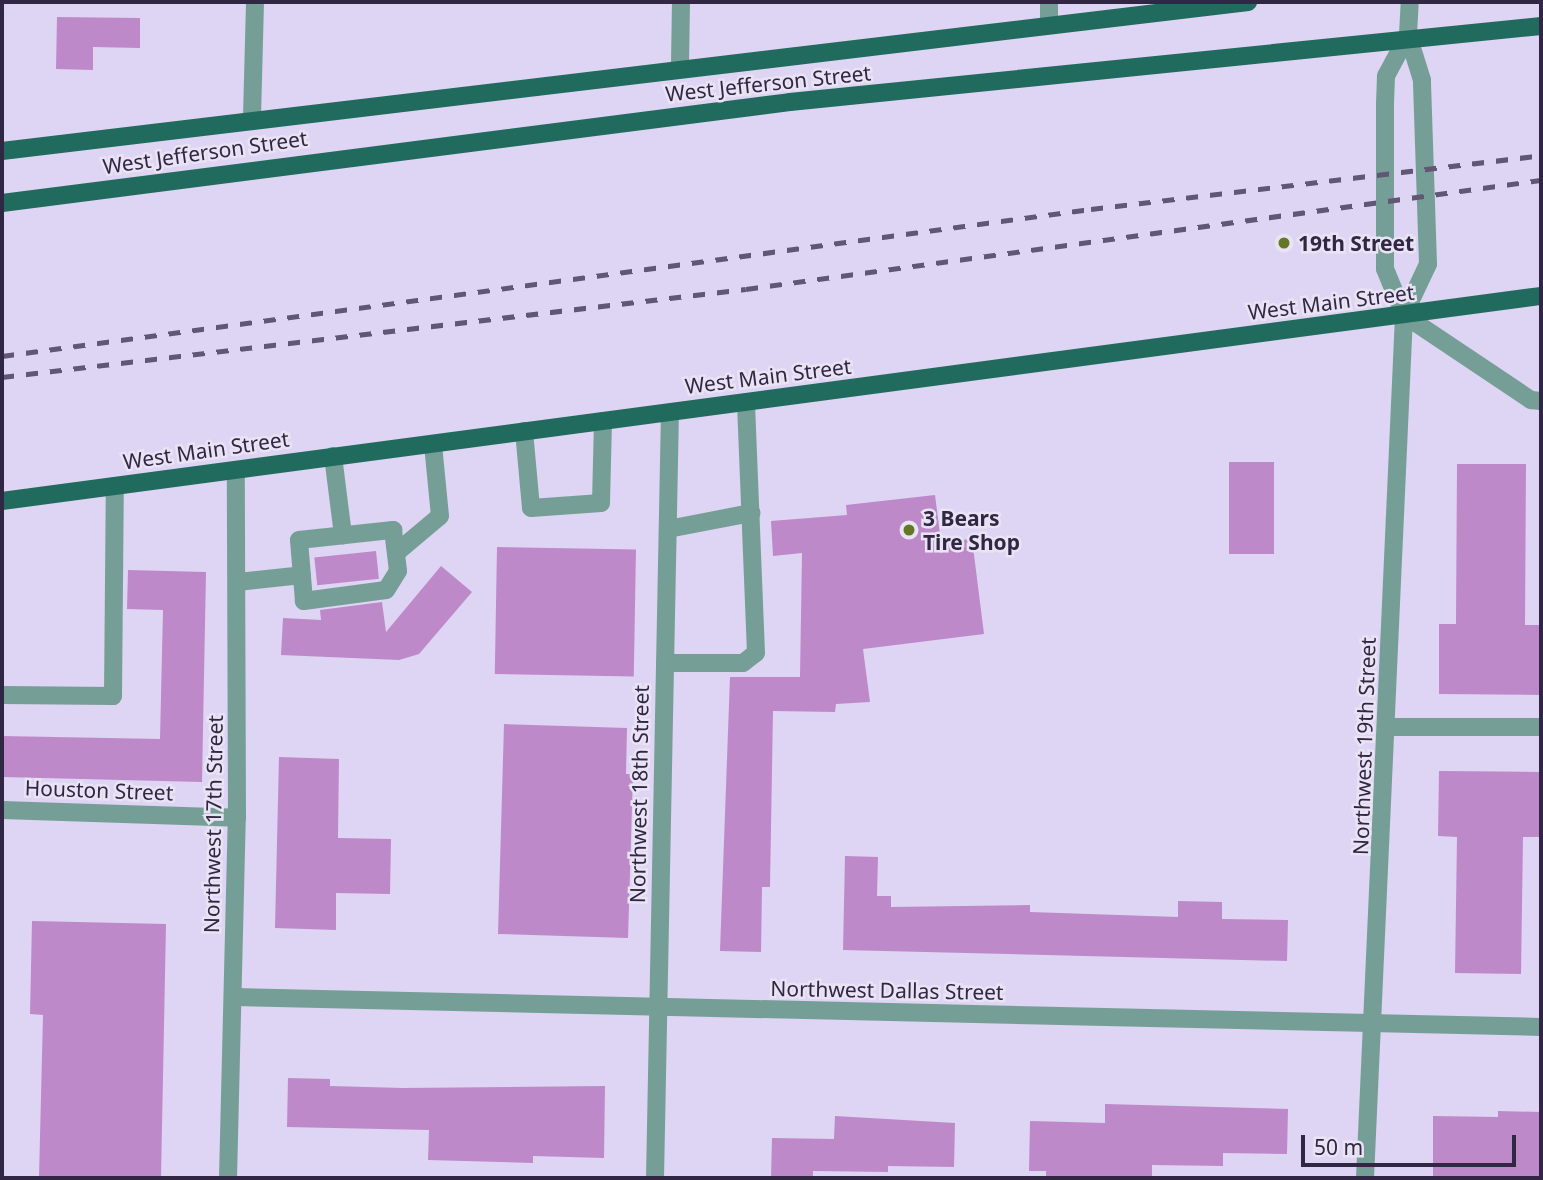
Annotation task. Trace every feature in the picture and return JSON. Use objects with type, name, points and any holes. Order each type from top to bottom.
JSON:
[{"type":"main road","name":"West Jefferson Street","points":[[2,150],[680,65],[1248,2]]},
{"type":"main road","name":"West Jefferson Street","points":[[2,203],[790,102],[1160,69],[1408,35],[1541,26]]},
{"type":"main road","name":"West Main Street","points":[[2,501],[1541,296]]},
{"type":"street","points":[[252,117],[254,2]]},
{"type":"street","points":[[680,65],[681,2]]},
{"type":"street","points":[[1049,2],[1049,24]]},
{"type":"street","points":[[1404,315],[1428,264],[1422,80],[1408,35],[1410,2]]},
{"type":"street","points":[[1408,35],[1386,76],[1385,269],[1404,315],[1531,400],[1541,401]]},
{"type":"street","name":"Northwest 19th Street","points":[[1365,1178],[1375,1024],[1404,315]]},
{"type":"street","points":[[665,663],[743,663],[756,653],[746,402]]},
{"type":"street","name":"Northwest 18th Street","points":[[655,1178],[670,411]]},
{"type":"street","points":[[524,431],[531,508],[601,503],[603,421]]},
{"type":"street","points":[[396,553],[440,516],[433,443]]},
{"type":"street","points":[[333,457],[343,535]]},
{"type":"street","name":"Northwest 17th Street","points":[[228,1178],[237,818],[236,470]]},
{"type":"street","points":[[2,695],[113,696],[116,485]]},
{"type":"street","points":[[668,529],[751,513]]},
{"type":"street","points":[[393,530],[396,553],[398,571],[386,590],[304,601],[299,540],[393,530]]},
{"type":"street","points":[[238,582],[302,575]]},
{"type":"street","points":[[1387,726],[1541,727]]},
{"type":"street","name":"Houston Street","points":[[2,810],[237,818]]},
{"type":"street","name":"Northwest Dallas Street","points":[[233,997],[1541,1027]]},
{"type":"building","points":[[57,17],[140,18],[140,48],[93,47],[93,70],[56,69]]},
{"type":"building","points":[[1229,462],[1274,462],[1274,554],[1229,554]]},
{"type":"building","points":[[1457,464],[1526,464],[1525,625],[1541,625],[1541,695],[1439,694],[1439,624],[1456,624]]},
{"type":"building","points":[[935,495],[941,542],[972,539],[984,634],[863,649],[870,702],[836,704],[835,712],[773,711],[770,887],[762,887],[761,952],[720,951],[730,677],[800,677],[802,553],[773,556],[771,521],[847,515],[846,505]]},
{"type":"building","points":[[497,547],[636,549],[634,676],[495,674]]},
{"type":"building","points":[[376,551],[379,579],[317,585],[314,557]]},
{"type":"building","points":[[441,566],[472,592],[419,654],[399,660],[281,655],[283,618],[321,620],[320,610],[382,602],[386,632]]},
{"type":"building","points":[[128,570],[206,572],[202,782],[2,777],[2,736],[160,739],[163,610],[127,609]]},
{"type":"building","points":[[504,724],[627,728],[626,774],[633,774],[628,938],[498,934]]},
{"type":"building","points":[[279,757],[339,759],[338,838],[391,839],[390,894],[336,893],[336,930],[275,928]]},
{"type":"building","points":[[1439,771],[1541,772],[1541,837],[1523,837],[1521,974],[1455,973],[1457,837],[1438,836]]},
{"type":"building","points":[[845,856],[878,857],[877,896],[891,896],[891,907],[1030,905],[1030,912],[1178,917],[1178,901],[1222,902],[1222,919],[1288,920],[1287,961],[843,950]]},
{"type":"building","points":[[32,921],[166,924],[161,1178],[39,1178],[43,1015],[30,1014]]},
{"type":"building","points":[[288,1078],[330,1079],[330,1086],[403,1088],[605,1086],[604,1158],[533,1156],[533,1163],[428,1160],[429,1130],[287,1127]]},
{"type":"building","points":[[1105,1104],[1288,1109],[1287,1154],[1223,1153],[1223,1166],[1152,1165],[1152,1178],[1046,1178],[1046,1171],[1029,1171],[1030,1121],[1105,1123]]},
{"type":"building","points":[[1498,1111],[1541,1112],[1541,1178],[1433,1178],[1433,1116],[1498,1117]]},
{"type":"building","points":[[835,1116],[955,1123],[954,1167],[888,1166],[888,1172],[813,1171],[813,1178],[771,1178],[772,1138],[834,1139]]},
{"type":"railway","points":[[2,356],[1091,209],[1541,155]]},
{"type":"railway","points":[[2,377],[746,289],[1541,180]]},
{"type":"place","name":"19th Street","points":[[1284,243]]},
{"type":"place","name":"3 Bears Tire Shop","points":[[909,530]]}]
